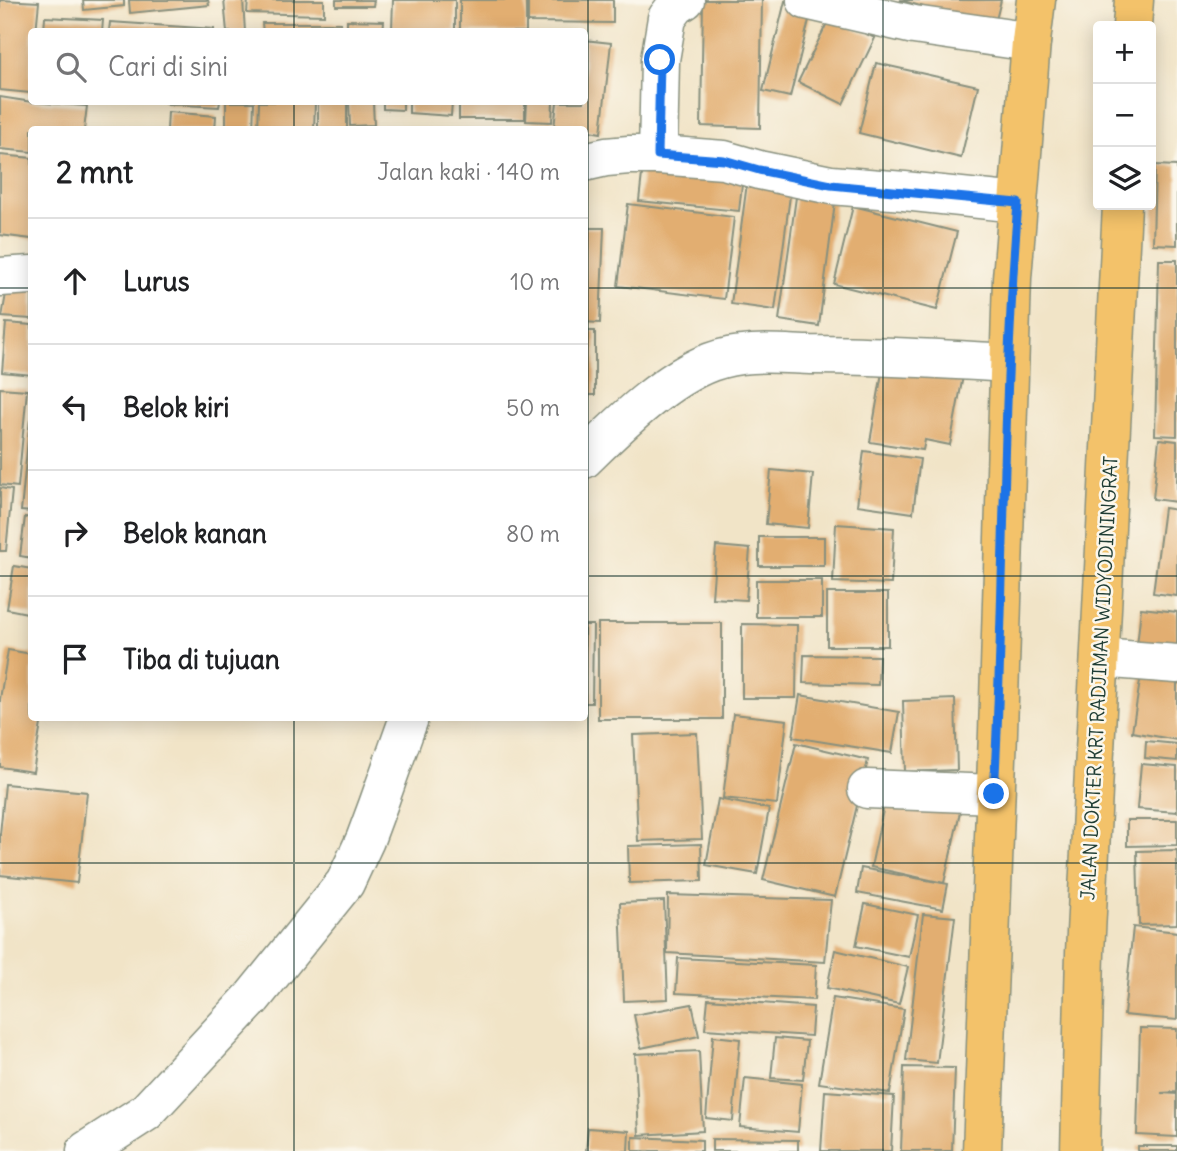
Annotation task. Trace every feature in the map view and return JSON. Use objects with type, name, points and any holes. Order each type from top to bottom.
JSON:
[{"type":"main road","points":[[982,1151],[1012,278],[1036,0]]},
{"type":"main road","points":[[1132,21],[1134,0]]},
{"type":"main road","name":"JALAN DOKTER KRT RADJIMAN WIDYODININGRAT","points":[[1080,1151],[1085,953],[1122,210]]},
{"type":"street","points":[[658,155],[660,60],[667,18],[676,6],[685,0]]},
{"type":"street","points":[[806,0],[915,25],[1031,42]]},
{"type":"street","points":[[588,161],[606,157],[658,155],[724,160],[831,185],[1018,203]]},
{"type":"street","points":[[0,277],[28,275]]},
{"type":"street","points":[[588,455],[673,381],[711,362],[744,354],[877,355],[1009,363]]},
{"type":"street","points":[[1100,658],[1177,664]]},
{"type":"street","points":[[86,1151],[146,1112],[252,998],[345,883],[370,828],[408,721]]},
{"type":"street","points":[[867,789],[994,794]]},
{"type":"building","points":[[0,0],[39,2],[36,28],[28,28],[28,93],[0,90]]},
{"type":"building","points":[[83,0],[124,0],[124,6],[84,10]]},
{"type":"building","points":[[129,0],[208,0],[209,5],[130,13]]},
{"type":"building","points":[[224,0],[243,0],[245,28],[227,28]]},
{"type":"building","points":[[248,0],[324,0],[324,15],[247,13]]},
{"type":"building","points":[[336,0],[374,0],[373,6],[336,6]]},
{"type":"building","points":[[393,0],[455,0],[455,28],[392,28]]},
{"type":"building","points":[[460,0],[526,0],[526,28],[460,28]]},
{"type":"building","points":[[528,0],[613,0],[613,23],[528,22]]},
{"type":"building","points":[[703,0],[762,0],[760,128],[701,126]]},
{"type":"building","points":[[900,0],[1001,0],[994,28]]},
{"type":"building","points":[[785,1],[812,8],[790,97],[763,91]]},
{"type":"building","points":[[45,17],[103,20],[102,28],[44,28]]},
{"type":"building","points":[[830,17],[875,38],[843,104],[798,82]]},
{"type":"building","points":[[347,20],[384,21],[383,28],[347,28]]},
{"type":"building","points":[[110,22],[199,28],[109,28]]},
{"type":"building","points":[[262,23],[341,23],[341,28],[263,28]]},
{"type":"building","points":[[588,40],[611,43],[601,133],[588,131],[588,126],[554,126],[557,105],[588,105]]},
{"type":"building","points":[[876,63],[978,86],[961,158],[859,133]]},
{"type":"building","points":[[0,97],[28,101],[28,105],[87,106],[84,126],[28,126],[28,152],[0,149]]},
{"type":"building","points":[[184,105],[219,105],[219,107]]},
{"type":"building","points":[[226,105],[254,105],[253,126],[226,126]]},
{"type":"building","points":[[259,105],[315,105],[314,126],[258,126]]},
{"type":"building","points":[[318,105],[347,105],[347,126],[318,126]]},
{"type":"building","points":[[349,105],[373,105],[374,125],[350,126]]},
{"type":"building","points":[[383,105],[403,105],[403,110],[383,109]]},
{"type":"building","points":[[409,105],[452,105],[451,116],[409,113]]},
{"type":"building","points":[[459,105],[525,105],[525,119],[459,119]]},
{"type":"building","points":[[527,105],[553,105],[552,122],[526,121]]},
{"type":"building","points":[[168,112],[216,116],[215,126],[167,126]]},
{"type":"building","points":[[0,155],[28,158],[28,238],[0,235]]},
{"type":"building","points":[[643,165],[743,175],[739,211],[639,201]]},
{"type":"building","points":[[1156,165],[1177,166],[1177,245],[1153,244]]},
{"type":"building","points":[[747,183],[791,188],[775,310],[731,304]]},
{"type":"building","points":[[796,197],[835,202],[819,326],[779,320]]},
{"type":"building","points":[[628,204],[734,217],[724,299],[618,286]]},
{"type":"building","points":[[853,206],[957,232],[937,310],[834,284]]},
{"type":"building","points":[[588,228],[604,228],[600,323],[588,322]]},
{"type":"building","points":[[1159,260],[1177,260],[1177,436],[1155,435]]},
{"type":"building","points":[[8,282],[28,284],[28,319],[2,317]]},
{"type":"building","points":[[6,323],[28,325],[28,375],[2,372]]},
{"type":"building","points":[[588,331],[595,331],[595,395],[588,395]]},
{"type":"building","points":[[884,361],[963,376],[950,445],[925,440],[923,450],[870,442]]},
{"type":"building","points":[[0,388],[27,390],[18,487],[0,485]]},
{"type":"building","points":[[1159,439],[1177,441],[1177,502],[1153,499]]},
{"type":"building","points":[[28,440],[28,512],[21,511]]},
{"type":"building","points":[[864,451],[920,459],[913,513],[857,505]]},
{"type":"building","points":[[771,470],[813,474],[808,528],[766,524]]},
{"type":"building","points":[[0,488],[12,490],[6,551],[0,551]]},
{"type":"building","points":[[1164,508],[1177,510],[1177,596],[1153,593]]},
{"type":"building","points":[[25,517],[28,517],[28,557],[20,556]]},
{"type":"building","points":[[836,524],[894,528],[891,584],[833,582]]},
{"type":"building","points":[[759,537],[824,537],[824,566],[759,566]]},
{"type":"building","points":[[716,546],[750,549],[746,600],[712,598]]},
{"type":"building","points":[[14,566],[28,568],[28,613],[7,609]]},
{"type":"building","points":[[756,580],[822,580],[822,617],[756,617]]},
{"type":"building","points":[[827,593],[888,593],[888,646],[827,646]]},
{"type":"building","points":[[1141,608],[1177,612],[1177,660],[1136,656]]},
{"type":"building","points":[[598,623],[722,623],[722,719],[598,719]]},
{"type":"building","points":[[742,624],[797,625],[796,698],[742,698]]},
{"type":"building","points":[[588,625],[593,625],[592,703],[588,703]]},
{"type":"building","points":[[8,650],[28,653],[28,721],[42,721],[33,772],[0,767],[0,699]]},
{"type":"building","points":[[804,655],[879,656],[878,685],[803,683]]},
{"type":"building","points":[[1143,662],[1177,668],[1177,740],[1132,732]]},
{"type":"building","points":[[800,695],[899,712],[892,753],[793,737]]},
{"type":"building","points":[[955,699],[957,770],[905,772],[903,701]]},
{"type":"building","points":[[733,714],[787,720],[777,804],[723,798]]},
{"type":"building","points":[[697,733],[702,839],[638,841],[633,735]]},
{"type":"building","points":[[1146,741],[1177,744],[1177,761],[1145,758]]},
{"type":"building","points":[[796,743],[868,760],[835,897],[763,880]]},
{"type":"building","points":[[1141,764],[1177,767],[1177,812],[1137,809]]},
{"type":"building","points":[[5,784],[87,792],[77,883],[0,875],[0,834]]},
{"type":"building","points":[[886,796],[960,812],[944,883],[871,867]]},
{"type":"building","points":[[718,799],[769,809],[757,874],[706,865]]},
{"type":"building","points":[[1127,820],[1177,820],[1177,845],[1127,846]]},
{"type":"building","points":[[701,844],[702,881],[629,883],[628,846]]},
{"type":"building","points":[[1177,850],[1177,924],[1139,925],[1137,851]]},
{"type":"building","points":[[861,868],[948,884],[943,909],[857,893]]},
{"type":"building","points":[[668,895],[831,900],[825,962],[667,953]]},
{"type":"building","points":[[664,901],[668,999],[624,1001],[620,903]]},
{"type":"building","points":[[865,904],[918,915],[909,957],[856,946]]},
{"type":"building","points":[[923,914],[955,917],[937,1063],[906,1060]]},
{"type":"building","points":[[1133,927],[1177,932],[1177,1020],[1124,1015]]},
{"type":"building","points":[[835,950],[908,967],[899,1004],[827,988]]},
{"type":"building","points":[[678,958],[816,965],[814,1000],[676,993]]},
{"type":"building","points":[[833,998],[904,1009],[890,1093],[819,1083]]},
{"type":"building","points":[[708,999],[813,1007],[811,1036],[705,1029]]},
{"type":"building","points":[[692,1004],[699,1036],[641,1048],[634,1015]]},
{"type":"building","points":[[1140,1028],[1177,1029],[1177,1092],[1161,1093],[1177,1094],[1177,1137],[1137,1135]]},
{"type":"building","points":[[713,1036],[740,1039],[733,1121],[706,1118]]},
{"type":"building","points":[[775,1038],[807,1041],[803,1080],[771,1078]]},
{"type":"building","points":[[699,1051],[703,1131],[639,1135],[635,1054]]},
{"type":"building","points":[[904,1067],[955,1068],[952,1151],[901,1151]]},
{"type":"building","points":[[745,1078],[802,1084],[798,1132],[740,1127]]},
{"type":"building","points":[[825,1091],[894,1096],[891,1151],[821,1151]]},
{"type":"building","points":[[588,1128],[629,1131],[628,1151],[586,1151]]},
{"type":"building","points":[[633,1137],[702,1140],[702,1151],[633,1151]]},
{"type":"building","points":[[712,1139],[798,1140],[798,1151],[712,1151]]},
{"type":"building","points":[[1138,1146],[1177,1146],[1177,1151],[1138,1151]]},
{"type":"route","points":[[660,60],[658,155],[724,160],[831,185],[1018,203],[1012,278],[994,794]]}]
